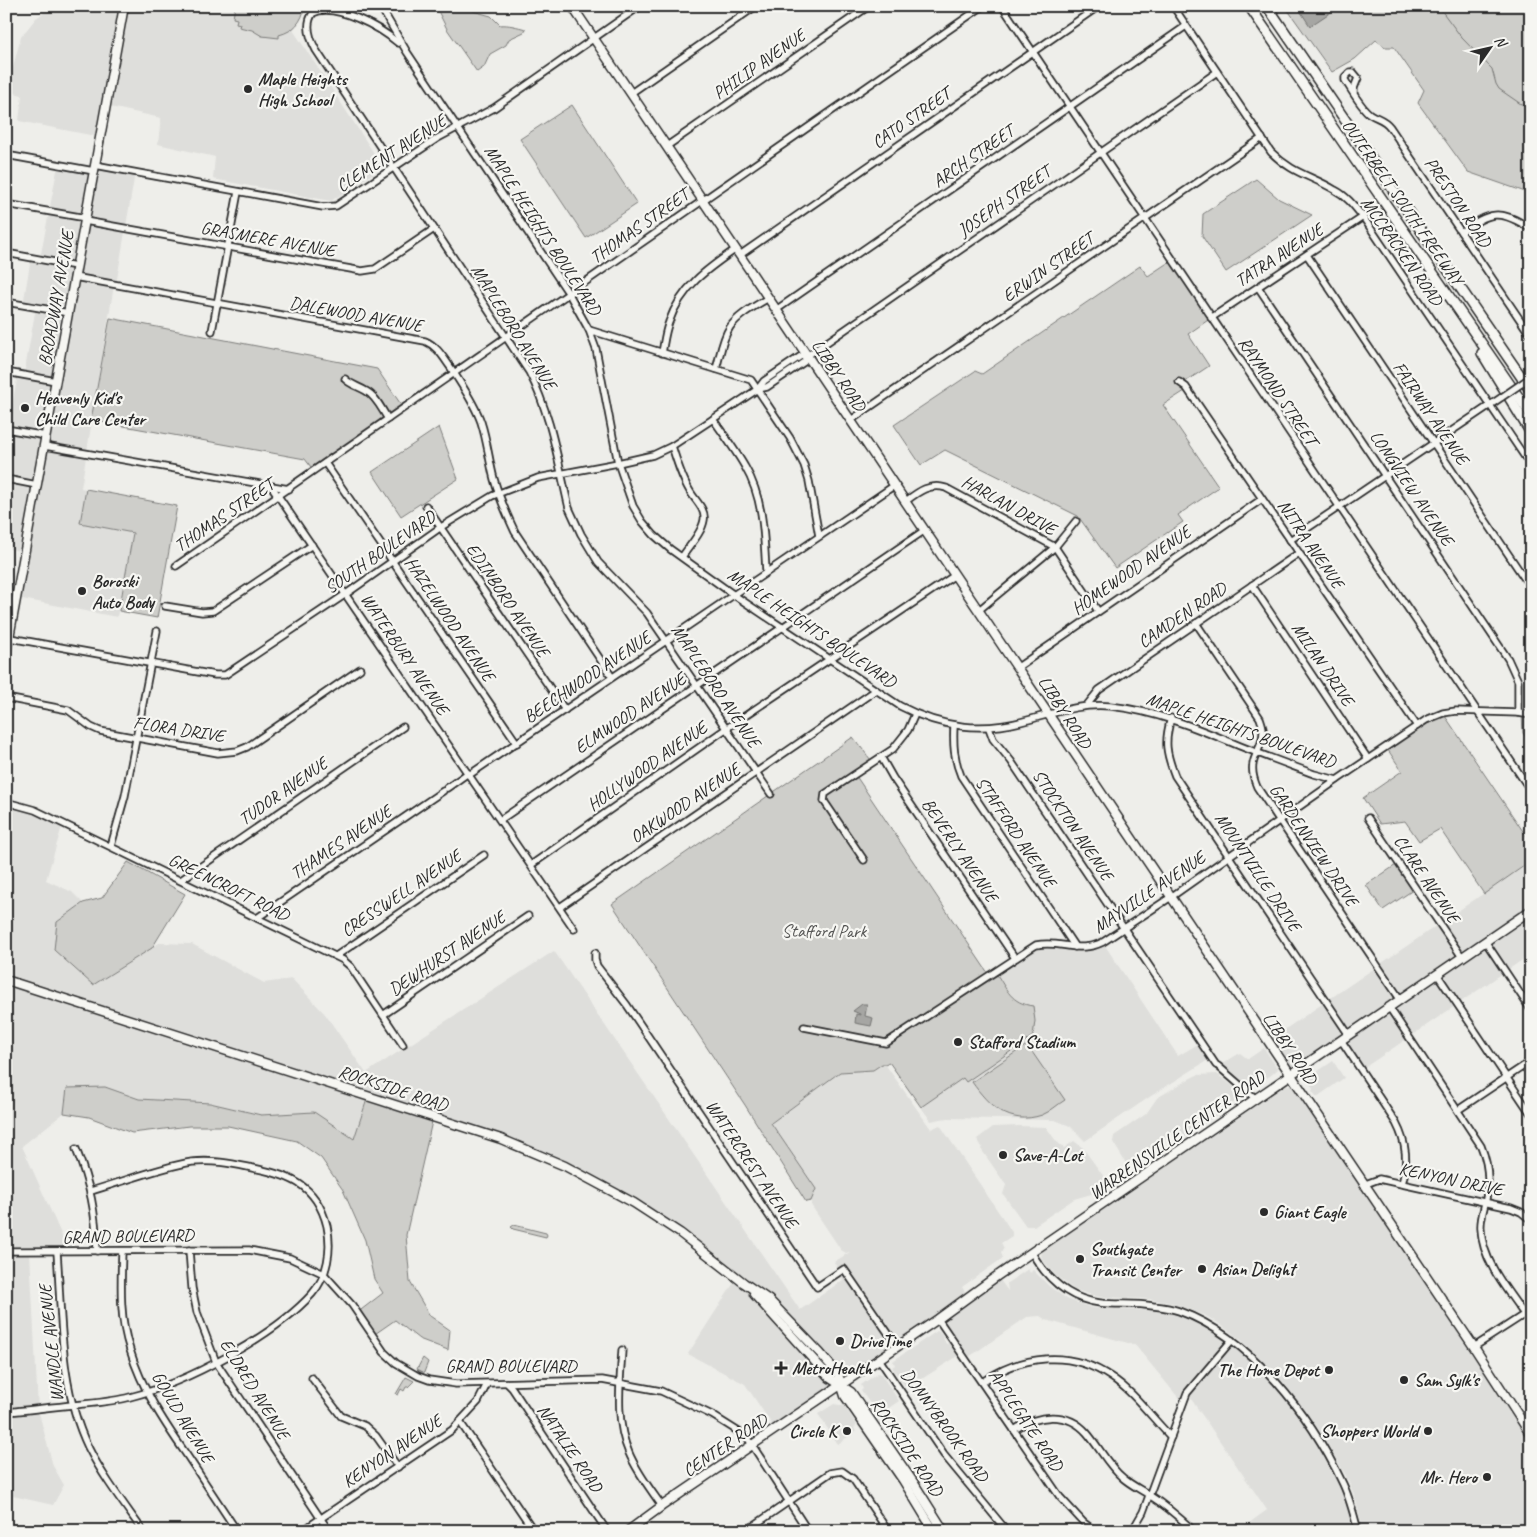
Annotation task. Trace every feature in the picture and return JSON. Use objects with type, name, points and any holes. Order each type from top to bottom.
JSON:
[{"type":"highway","name":"OUTERBELT SOUTH FREEWAY","points":[[1249,6],[1531,415]]},
{"type":"highway","name":"OUTERBELT SOUTH FREEWAY","points":[[1267,6],[1531,391]]},
{"type":"highway","points":[[1405,233],[1531,433]]},
{"type":"highway","points":[[1506,356],[1531,383]]},
{"type":"main road","name":"BROADWAY AVENUE","points":[[6,654],[124,6]]},
{"type":"main road","name":"LIBBY ROAD","points":[[572,6],[1018,667],[1531,1435]]},
{"type":"main road","name":"WARRENSVILLE CENTER ROAD","points":[[840,1385],[1531,910]]},
{"type":"main road","name":"ROCKSIDE ROAD","points":[[6,980],[443,1120],[524,1148],[581,1174],[644,1209],[680,1233],[769,1300],[794,1325],[838,1374],[844,1396],[903,1480],[934,1531]]},
{"type":"main road","name":"ROCKSIDE ROAD","points":[[840,1385],[851,1392],[944,1531]]},
{"type":"main road","name":"CENTER ROAD","points":[[630,1530],[662,1506],[840,1385]]},
{"type":"street","name":"MAPLE HEIGHTS BOULEVARD","points":[[380,6],[407,52],[569,294],[589,330],[596,348],[618,463],[633,506],[642,521],[654,536],[734,595],[876,690],[915,714],[954,726],[989,728],[1087,705],[1136,710],[1171,718],[1314,774],[1338,780],[1416,726],[1442,712],[1518,713],[1531,716]]},
{"type":"street","name":"CLEMENT AVENUE","points":[[6,155],[95,168],[323,208],[336,206],[438,138],[494,108],[640,6]]},
{"type":"street","points":[[630,93],[756,6]]},
{"type":"street","name":"PHILIP AVENUE","points":[[667,146],[869,6]]},
{"type":"street","name":"THOMAS STREET","points":[[176,566],[983,6]]},
{"type":"street","name":"RAYMOND STREET","points":[[1002,6],[1531,791]]},
{"type":"street","name":"CATO STREET","points":[[662,353],[668,323],[675,306],[686,290],[707,269],[738,252],[1099,6]]},
{"type":"street","name":"MCCRACKEN ROAD","points":[[1173,6],[1271,152],[1284,164],[1336,190],[1363,217],[1531,466]]},
{"type":"street","name":"MAPLEBORO AVENUE","points":[[407,52],[390,36],[369,23],[347,15],[326,11],[315,11],[310,16],[309,28],[313,45],[529,372],[543,400],[575,522],[590,551],[603,568],[647,613],[771,794]]},
{"type":"street","name":"ARCH STREET","points":[[776,310],[1186,26]]},
{"type":"street","name":"JOSEPH STREET","points":[[807,356],[1217,72]]},
{"type":"street","name":"PRESTON ROAD","points":[[1354,93],[1368,112],[1382,119],[1390,127],[1531,336]]},
{"type":"street","name":"ERWIN STREET","points":[[851,420],[1262,138]]},
{"type":"street","points":[[212,330],[238,192]]},
{"type":"street","name":"GRASMERE AVENUE","points":[[6,204],[228,247],[368,271],[375,269],[434,229]]},
{"type":"street","points":[[1460,232],[1491,214],[1518,221],[1531,229]]},
{"type":"street","name":"TATRA AVENUE","points":[[1211,318],[1363,217]]},
{"type":"street","points":[[6,253],[76,266]]},
{"type":"street","name":"FAIRWAY AVENUE","points":[[1306,256],[1531,588]]},
{"type":"street","name":"DALEWOOD AVENUE","points":[[74,277],[425,341],[431,344],[438,350],[470,397],[481,422],[498,492],[504,510],[515,532],[612,677]]},
{"type":"street","name":"LONGVIEW AVENUE","points":[[1258,287],[1386,475],[1514,669],[1518,681],[1518,713]]},
{"type":"street","points":[[716,369],[724,340],[730,327],[768,298]]},
{"type":"street","points":[[6,302],[69,313]]},
{"type":"street","points":[[589,330],[751,380],[797,450],[804,465],[811,488],[819,536]]},
{"type":"street","name":"SOUTH BOULEVARD","points":[[10,638],[226,675],[393,562],[441,527],[498,492],[538,478],[653,455],[672,446],[758,389],[764,381],[800,357],[807,356]]},
{"type":"street","points":[[6,372],[56,381]]},
{"type":"street","points":[[1290,540],[1531,377]]},
{"type":"street","points":[[345,379],[350,384],[368,391],[388,419]]},
{"type":"street","name":"NITRA AVENUE","points":[[1179,382],[1186,387],[1416,726]]},
{"type":"street","points":[[713,419],[746,468],[757,496],[763,527],[766,572]]},
{"type":"street","points":[[6,429],[46,436]]},
{"type":"street","points":[[45,446],[272,487]]},
{"type":"street","points":[[672,446],[680,471],[702,509],[705,518],[682,557]]},
{"type":"street","name":"HAZELWOOD AVENUE","points":[[325,463],[517,743]]},
{"type":"street","points":[[6,479],[37,485]]},
{"type":"street","name":"BEECHWOOD AVENUE","points":[[445,789],[517,743],[895,485]]},
{"type":"street","name":"HARLAN DRIVE","points":[[906,501],[929,486],[937,485],[946,488],[1055,547],[1098,611]]},
{"type":"street","name":"THOMAS STREET","points":[[272,487],[289,489]]},
{"type":"street","name":"WATERBURY AVENUE","points":[[272,487],[574,929]]},
{"type":"street","name":"HOMEWOOD AVENUE","points":[[1018,667],[1262,499]]},
{"type":"street","name":"EDINBORO AVENUE","points":[[426,506],[565,710]]},
{"type":"street","points":[[979,610],[1055,547],[1076,521]]},
{"type":"street","name":"ELMWOOD AVENUE","points":[[500,820],[925,530]]},
{"type":"street","points":[[165,606],[213,612],[312,545]]},
{"type":"street","name":"CAMDEN ROAD","points":[[1087,705],[1099,690],[1299,553]]},
{"type":"street","name":"HOLLYWOOD AVENUE","points":[[531,864],[727,728],[955,575]]},
{"type":"street","name":"MILAN DRIVE","points":[[1252,585],[1368,759]]},
{"type":"street","name":"GARDENVIEW DRIVE","points":[[1196,623],[1260,718],[1263,730],[1252,767],[1257,787],[1400,999]]},
{"type":"street","points":[[111,846],[125,796],[157,631]]},
{"type":"street","name":"FLORA DRIVE","points":[[6,698],[68,710],[95,729],[218,753],[237,751],[247,747],[360,669]]},
{"type":"street","name":"OAKWOOD AVENUE","points":[[560,907],[876,690]]},
{"type":"street","points":[[864,860],[824,801],[825,794],[881,757],[900,742],[915,714]]},
{"type":"street","name":"MOUNTVILLE DRIVE","points":[[1171,718],[1166,734],[1166,747],[1174,776],[1349,1035]]},
{"type":"street","name":"STAFFORD AVENUE","points":[[954,726],[954,759],[961,776],[1075,947]]},
{"type":"street","name":"TUDOR AVENUE","points":[[181,880],[403,727]]},
{"type":"street","name":"STOCKTON AVENUE","points":[[989,728],[993,739],[1011,761],[1217,1066],[1256,1099]]},
{"type":"street","name":"BEVERLY AVENUE","points":[[881,757],[893,778],[1015,958]]},
{"type":"street","name":"MAYVILLE AVENUE","points":[[804,1027],[886,1043],[1036,945],[1092,947],[1125,928],[1338,780]]},
{"type":"street","name":"THAMES AVENUE","points":[[257,918],[445,789]]},
{"type":"street","name":"GREENCROFT ROAD","points":[[6,802],[35,810],[336,956],[351,968],[403,1045]]},
{"type":"street","name":"CLARE AVENUE","points":[[1368,818],[1462,957]]},
{"type":"street","name":"CRESSWELL AVENUE","points":[[336,956],[484,855]]},
{"type":"street","name":"DEWHURST AVENUE","points":[[382,1015],[528,916]]},
{"type":"street","points":[[1485,941],[1531,1010]]},
{"type":"street","name":"WATERCREST AVENUE","points":[[594,952],[597,966],[627,1005],[817,1287],[844,1269],[897,1346]]},
{"type":"street","points":[[1437,974],[1531,1114]]},
{"type":"street","points":[[1389,1007],[1478,1140],[1484,1154],[1488,1179],[1481,1228],[1486,1254],[1531,1324]]},
{"type":"street","points":[[1341,1040],[1402,1134],[1407,1162],[1402,1184]]},
{"type":"street","points":[[1458,1110],[1531,1061]]},
{"type":"street","points":[[76,1149],[91,1191],[96,1223],[97,1251]]},
{"type":"street","points":[[6,1412],[119,1399],[167,1386],[216,1362],[276,1324],[312,1293],[324,1274],[328,1249],[325,1221],[312,1196],[296,1181],[286,1176],[209,1160],[176,1166],[91,1191]]},
{"type":"street","name":"KENYON DRIVE","points":[[1364,1185],[1379,1179],[1516,1210],[1531,1220]]},
{"type":"street","name":"ELDRED AVENUE","points":[[189,1250],[192,1288],[197,1312],[216,1362],[329,1531]]},
{"type":"street","name":"GRAND BOULEVARD","points":[[6,1252],[249,1250],[290,1258],[324,1274],[342,1292],[376,1342],[396,1363],[408,1371],[429,1380],[451,1384],[592,1380],[661,1391],[695,1406],[745,1436],[808,1531]]},
{"type":"street","name":"GOULD AVENUE","points":[[122,1251],[120,1292],[123,1320],[129,1349],[146,1392],[160,1417],[237,1531]]},
{"type":"street","name":"WANDLE AVENUE","points":[[57,1252],[65,1368],[72,1405],[83,1436],[96,1462],[143,1531]]},
{"type":"street","points":[[1032,1253],[1047,1276],[1072,1294],[1100,1302],[1138,1304],[1178,1310],[1215,1328],[1246,1351],[1291,1400],[1329,1456],[1344,1485],[1352,1506],[1358,1531]]},
{"type":"street","points":[[1474,1347],[1531,1310]]},
{"type":"street","name":"APPLEGATE ROAD","points":[[938,1319],[1060,1497],[1084,1523],[1095,1531]]},
{"type":"street","points":[[1132,1531],[1143,1512],[1187,1393],[1232,1340]]},
{"type":"street","points":[[622,1350],[620,1384],[622,1428],[629,1453],[639,1474],[662,1506]]},
{"type":"street","points":[[982,1382],[998,1371],[1023,1362],[1052,1358],[1078,1362],[1112,1377],[1126,1389],[1171,1437]]},
{"type":"street","name":"DONNYBROOK ROAD","points":[[879,1359],[944,1455],[1007,1531]]},
{"type":"street","points":[[312,1378],[341,1416],[365,1426],[376,1436],[398,1467]]},
{"type":"street","name":"NATALIE ROAD","points":[[508,1383],[607,1531]]},
{"type":"street","name":"KENYON AVENUE","points":[[302,1531],[444,1436],[478,1402],[487,1384]]},
{"type":"street","points":[[1014,1430],[1026,1423],[1046,1417],[1069,1421],[1088,1434],[1108,1463],[1122,1477],[1149,1494],[1194,1531]]},
{"type":"street","points":[[460,1422],[534,1531]]},
{"type":"street","points":[[746,1531],[830,1473],[842,1471],[853,1479],[888,1531]]},
{"type":"shaded area","name":"Maple Heights High School","points":[[54,6],[305,6],[301,19],[293,30],[383,167],[331,201],[213,179],[215,157],[158,144],[161,118],[106,106],[100,137],[19,121],[22,95],[6,91],[6,66],[13,67],[21,37],[36,18]]},
{"type":"shaded area","points":[[1297,6],[1340,6],[1310,26]]},
{"type":"shaded area","points":[[58,165],[94,171],[95,165],[135,173],[116,285],[114,285],[81,488],[86,489],[80,523],[133,533],[117,617],[17,598],[25,552],[6,548],[6,434],[18,375],[24,375],[36,307],[23,305],[31,258],[40,259]]},
{"type":"shaded area","points":[[6,802],[63,823],[46,880],[72,892],[83,903],[57,922],[93,985],[159,943],[192,944],[264,983],[292,979],[325,1014],[366,1073],[554,951],[800,1310],[843,1280],[834,1262],[850,1252],[846,1253],[841,1250],[811,1205],[816,1189],[771,1123],[840,1072],[873,1070],[885,1064],[931,1129],[940,1125],[1012,1232],[1012,1236],[1001,1243],[1004,1248],[1001,1253],[1003,1258],[962,1287],[968,1297],[997,1276],[1008,1291],[1007,1283],[1028,1269],[1030,1273],[1033,1270],[1050,1287],[1067,1299],[1092,1308],[1143,1310],[1145,1305],[1178,1310],[1232,1340],[1291,1400],[1344,1485],[1358,1531],[1238,1531],[1267,1510],[1187,1393],[1182,1402],[1135,1345],[1046,1320],[1040,1316],[1027,1317],[966,1359],[938,1319],[775,1429],[745,1384],[688,1354],[737,1278],[680,1233],[547,1157],[367,1096],[354,1140],[314,1112],[261,1115],[210,1103],[139,1099],[105,1087],[67,1088],[64,1113],[22,1146],[69,1252],[30,1252],[38,1409],[53,1466],[64,1485],[53,1505],[13,1496],[6,1518]]},
{"type":"shaded area","points":[[1531,861],[1531,954],[1361,1070],[1341,1041],[1290,1075],[1268,1041]]},
{"type":"shaded area","points":[[1104,944],[1178,1056],[1198,1044],[1208,1060],[1085,1141],[1070,1126],[1055,1120],[949,1118],[931,1121],[880,1050],[1031,949],[1042,946],[1079,950]]},
{"type":"shaded area","points":[[862,1004],[867,1004],[865,1016],[873,1018],[871,1026],[855,1023],[856,1014],[860,1014],[853,1011]]},
{"type":"shaded area","points":[[1264,1048],[1278,1069],[1256,1084],[1244,1082],[1222,1064],[1240,1053],[1248,1059]]},
{"type":"shaded area","points":[[1333,1061],[1344,1078],[1317,1097],[1312,1091],[1313,1089],[1309,1082],[1310,1078]]},
{"type":"shaded area","points":[[1217,1074],[1242,1093],[1240,1098],[1177,1143],[1172,1134],[1127,1165],[1113,1142],[1114,1136],[1146,1114],[1157,1098],[1197,1075]]},
{"type":"shaded area","points":[[1286,1085],[1291,1085],[1294,1089],[1531,1441],[1531,1531],[1363,1531],[1355,1497],[1346,1476],[1320,1431],[1285,1384],[1241,1340],[1204,1315],[1171,1303],[1148,1299],[1099,1297],[1075,1290],[1056,1276],[1042,1259],[1041,1255],[1044,1250]]},
{"type":"shaded area","points":[[993,1127],[1046,1127],[1056,1141],[1064,1148],[1074,1141],[1083,1148],[1107,1181],[1095,1193],[1074,1199],[1034,1226],[1026,1226],[1003,1194],[1006,1185],[981,1149],[982,1147],[977,1139]]},
{"type":"shaded area","points":[[937,1331],[941,1333],[946,1344],[948,1343],[958,1356],[917,1382],[910,1382],[904,1385],[892,1367],[895,1365],[893,1361]]},
{"type":"shaded area","points":[[878,1373],[881,1374],[899,1401],[880,1414],[877,1413],[861,1391],[863,1389],[861,1385]]},
{"type":"shaded area","points":[[834,1404],[844,1406],[857,1425],[854,1428],[856,1431],[838,1444],[818,1414]]},
{"type":"green space","points":[[235,6],[305,6],[302,17],[296,25],[289,31],[279,35],[279,38],[262,36],[252,30],[239,27],[240,24],[236,23],[237,19],[233,18]]},
{"type":"green space","points":[[433,6],[469,6],[473,11],[491,16],[500,25],[510,25],[526,29],[524,32],[509,39],[506,45],[490,54],[484,67],[477,72]]},
{"type":"green space","points":[[1285,6],[1297,6],[1310,25],[1340,6],[1531,6],[1531,194],[1468,172],[1418,103],[1424,90],[1394,47],[1385,47],[1376,40],[1355,59],[1332,72]]},
{"type":"green space","points":[[572,105],[637,204],[586,238],[520,139]]},
{"type":"green space","points":[[1256,179],[1279,199],[1312,215],[1226,272],[1202,236],[1203,214]]},
{"type":"green space","points":[[1172,260],[1211,318],[1188,334],[1209,366],[1182,384],[1188,389],[1163,405],[1219,487],[1178,515],[1183,522],[1115,568],[1078,516],[945,450],[921,465],[894,425],[975,371],[982,374],[1140,266],[1148,276]]},
{"type":"green space","points":[[110,318],[377,369],[404,409],[314,471],[305,459],[91,420]]},
{"type":"green space","points":[[439,427],[458,479],[401,516],[372,472]]},
{"type":"green space","points":[[86,489],[177,506],[157,618],[119,611],[133,533],[80,523]]},
{"type":"green space","points":[[1443,713],[1531,843],[1531,861],[1484,894],[1440,829],[1419,841],[1405,821],[1380,824],[1363,798],[1402,771],[1386,747]]},
{"type":"green space","points":[[1522,714],[1531,715],[1531,745],[1523,733]]},
{"type":"green space","name":"Stafford Park","points":[[853,737],[874,764],[856,776],[990,976],[996,973],[1010,995],[1019,1002],[1033,1006],[1035,1021],[1033,1036],[966,1082],[963,1078],[921,1107],[889,1062],[873,1070],[840,1072],[771,1123],[816,1189],[811,1201],[806,1202],[745,1105],[612,904]]},
{"type":"green space","points":[[128,862],[185,894],[152,948],[93,985],[54,950],[57,922],[83,903],[102,898]]},
{"type":"green space","points":[[1399,863],[1416,888],[1383,910],[1366,885]]},
{"type":"green space","points":[[1025,1046],[1028,1046],[1065,1100],[1042,1115],[1020,1118],[1001,1112],[993,1106],[972,1082]]},
{"type":"green space","points":[[105,1087],[139,1099],[210,1103],[261,1115],[314,1112],[354,1139],[368,1096],[433,1117],[406,1235],[410,1282],[430,1316],[450,1330],[448,1350],[419,1339],[395,1320],[372,1336],[357,1313],[383,1293],[374,1279],[365,1240],[343,1190],[321,1158],[297,1141],[228,1126],[189,1126],[132,1133],[89,1117],[64,1113],[67,1088]]},
{"type":"green space","points":[[514,1225],[546,1233],[547,1235],[546,1237],[513,1229],[511,1227]]},
{"type":"green space","points":[[423,1358],[428,1362],[423,1375],[416,1372],[417,1370],[423,1372],[417,1369]]},
{"type":"green space","points":[[406,1377],[414,1381],[404,1391],[401,1389],[398,1395],[396,1394]]},
{"type":"waterway","points":[[1438,6],[1462,38],[1492,69],[1499,89],[1531,111]]},
{"type":"place","name":"Maple Heights High School","points":[[248,89]]},
{"type":"place","name":"Heavenly Kid's Child Care Center","points":[[25,408]]},
{"type":"place","name":"Boroski Auto Body","points":[[82,591]]},
{"type":"place","name":"Stafford Stadium","points":[[958,1042]]},
{"type":"place","name":"Save-A-Lot","points":[[1003,1155]]},
{"type":"place","name":"Giant Eagle","points":[[1264,1212]]},
{"type":"place","name":"Southgate Transit Center","points":[[1080,1259]]},
{"type":"place","name":"Asian Delight","points":[[1202,1269]]},
{"type":"place","name":"DriveTime","points":[[840,1341]]},
{"type":"place","name":"MetroHealth","points":[[781,1368]]},
{"type":"place","name":"The Home Depot","points":[[1329,1370]]},
{"type":"place","name":"Sam Sylk's","points":[[1404,1380]]},
{"type":"place","name":"Circle K","points":[[847,1431]]},
{"type":"place","name":"Shoppers World","points":[[1428,1431]]},
{"type":"place","name":"Mr. Hero","points":[[1487,1477]]}]
